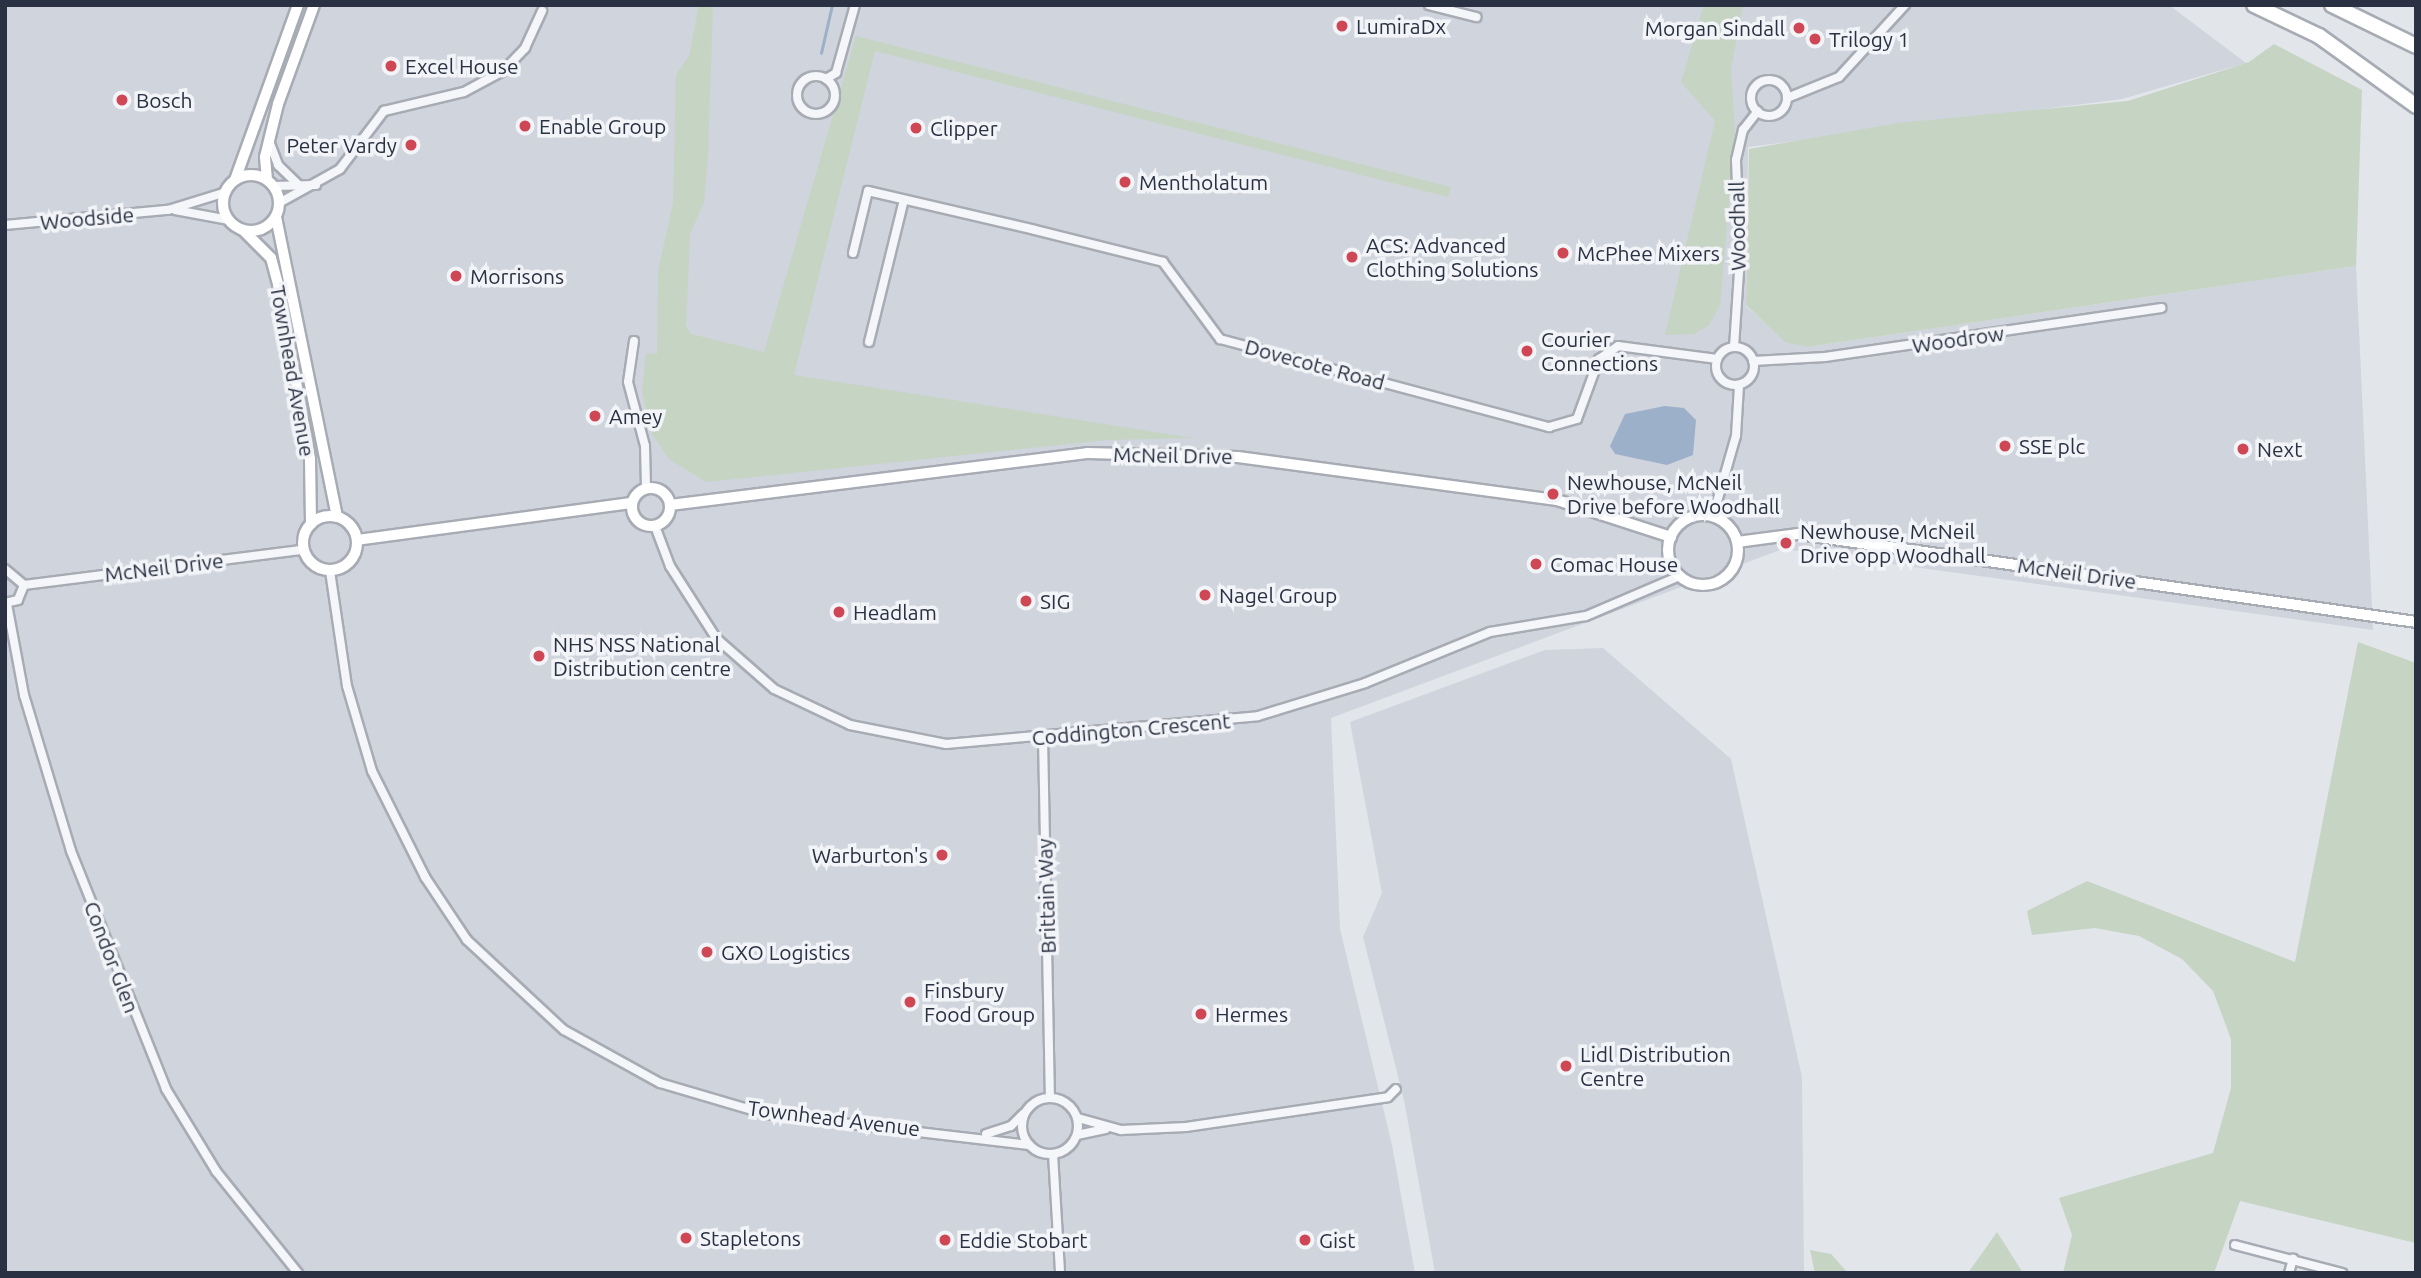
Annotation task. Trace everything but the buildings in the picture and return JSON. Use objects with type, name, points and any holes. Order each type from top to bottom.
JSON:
[{"type":"highway","points":[[2254,5],[2319,36],[2416,106]]},
{"type":"highway","points":[[2332,5],[2416,46]]},
{"type":"street","points":[[298,5],[235,180],[226,192],[229,220],[244,230],[262,229],[276,217],[279,203],[270,183],[268,139],[314,5]]},
{"type":"street","points":[[826,79],[834,90],[832,105],[822,113],[807,112],[799,88],[810,78],[826,79],[836,73],[855,5]]},
{"type":"street","points":[[1429,5],[1476,18]]},
{"type":"street","points":[[1758,111],[1776,115],[1787,98],[1839,78],[1905,5]]},
{"type":"street","points":[[279,203],[316,186],[340,169],[384,111],[464,92],[503,71],[525,48],[542,10]]},
{"type":"street","name":"Woodhall","points":[[1734,347],[1740,256],[1736,160],[1743,130],[1758,111],[1752,95],[1761,82],[1779,83],[1787,98]]},
{"type":"street","points":[[268,139],[278,165],[300,186]]},
{"type":"street","points":[[235,180],[316,186]]},
{"type":"street","name":"Dovecote Road","points":[[853,253],[868,191],[1163,262],[1220,339],[1549,427],[1577,419],[1599,359],[1618,346],[1717,359]]},
{"type":"street","name":"Woodside","points":[[5,225],[168,210],[226,192]]},
{"type":"street","points":[[869,342],[904,200]]},
{"type":"street","name":"Woodside","points":[[168,210],[229,220]]},
{"type":"street","name":"Townhead Avenue","points":[[276,217],[337,517]]},
{"type":"street","name":"Townhead Avenue","points":[[244,230],[271,258],[278,284],[310,459],[311,524]]},
{"type":"street","name":"Woodrow","points":[[1754,361],[1825,357],[2161,308]]},
{"type":"street","points":[[357,540],[632,503],[646,488],[645,446],[628,382],[634,341]]},
{"type":"street","points":[[1713,516],[1735,436],[1739,385],[1750,377],[1754,361],[1734,347],[1717,359],[1719,376],[1739,385]]},
{"type":"street","name":"McNeil Drive","points":[[670,505],[1087,453],[1238,457],[1557,500],[1671,537]]},
{"type":"street","points":[[646,488],[664,493],[670,505],[654,526]]},
{"type":"street","name":"Coddington Crescent","points":[[632,503],[636,519],[654,526],[670,566],[716,638],[785,696],[850,725],[946,744],[1258,716],[1365,683],[1490,632],[1586,616],[1679,576]]},
{"type":"street","points":[[1692,516],[1713,516],[1729,526],[1737,542],[1734,566],[1717,582],[1697,584],[1679,576],[1669,558],[1671,537],[1692,516]]},
{"type":"street","points":[[337,517],[357,540],[347,565],[330,571],[313,565],[303,550],[311,524],[337,517]]},
{"type":"street","name":"McNeil Drive","points":[[1737,542],[1798,534],[2416,622]]},
{"type":"street","name":"McNeil Drive","points":[[24,585],[303,550]]},
{"type":"street","points":[[5,569],[24,585],[18,600],[6,603]]},
{"type":"street","name":"Townhead Avenue","points":[[330,571],[347,686],[372,771],[425,877],[467,940],[564,1030],[660,1083],[765,1114],[980,1136],[1029,1145]]},
{"type":"street","name":"Condor Glen","points":[[6,603],[24,695],[62,825],[166,1090],[216,1171],[298,1273]]},
{"type":"street","name":"Brittain Way","points":[[1043,737],[1050,1097]]},
{"type":"street","points":[[1052,1154],[1077,1135],[1106,1129],[1240,1120],[1388,1097],[1396,1088]]},
{"type":"street","points":[[1052,1154],[1029,1145],[1021,1129],[1025,1111],[1050,1097],[1069,1104],[1077,1118],[1077,1135]]},
{"type":"street","name":"Townhead Avenue","points":[[980,1136],[1011,1126],[1025,1111]]},
{"type":"street","points":[[1077,1118],[1106,1129]]},
{"type":"street","points":[[1052,1154],[1060,1273]]},
{"type":"street","points":[[2235,1245],[2342,1273]]},
{"type":"street","points":[[2289,1273],[2293,1259]]},
{"type":"shaded area","points":[[5,5],[2169,5],[2246,63],[2122,99],[1748,147],[1746,306],[1786,342],[1807,347],[2356,266],[2373,630],[1783,549],[1331,718],[1340,929],[1392,1145],[1415,1273],[5,1273]]},
{"type":"shaded area","points":[[1603,648],[1731,759],[1802,1077],[1804,1273],[1435,1273],[1404,1100],[1363,937],[1382,893],[1350,722],[1545,650]]},
{"type":"green space","points":[[699,5],[713,5],[708,155],[704,202],[690,234],[686,326],[691,334],[764,352],[856,36],[1451,187],[1448,197],[875,51],[794,375],[1193,438],[1107,440],[706,482],[669,459],[652,434],[642,392],[646,353],[657,354],[658,271],[673,203],[676,75],[689,56]]},
{"type":"green space","points":[[1704,5],[1743,5],[1731,69],[1735,133],[1720,305],[1709,325],[1694,334],[1665,335],[1715,121],[1681,82]]},
{"type":"green space","points":[[2274,44],[2362,90],[2356,266],[1807,347],[1785,342],[1746,305],[1749,149],[1898,123],[2128,101],[2249,62]]},
{"type":"green space","points":[[2358,642],[2416,663],[2416,1243],[2240,1201],[2214,1273],[2063,1273],[2072,1235],[2059,1198],[2213,1153],[2231,1088],[2231,1039],[2213,991],[2182,959],[2139,936],[2095,928],[2032,935],[2027,911],[2087,881],[2295,962]]},
{"type":"green space","points":[[1997,1232],[2023,1273],[1968,1273]]},
{"type":"green space","points":[[1810,1250],[1831,1254],[1848,1273],[1815,1273]]},
{"type":"water","points":[[1665,406],[1684,408],[1696,420],[1693,455],[1667,465],[1615,454],[1610,446],[1625,414]]},
{"type":"waterway","points":[[821,53],[832,5]]},
{"type":"place","name":"LumiraDx","points":[[1342,26]]},
{"type":"place","name":"Morgan Sindall","points":[[1799,28]]},
{"type":"place","name":"Trilogy 1","points":[[1815,39]]},
{"type":"place","name":"Excel House","points":[[391,66]]},
{"type":"place","name":"Bosch","points":[[122,100]]},
{"type":"place","name":"Enable Group","points":[[525,126]]},
{"type":"place","name":"Clipper","points":[[916,128]]},
{"type":"place","name":"Peter Vardy","points":[[411,145]]},
{"type":"place","name":"Mentholatum","points":[[1125,182]]},
{"type":"place","name":"McPhee Mixers","points":[[1563,253]]},
{"type":"place","name":"ACS: Advanced Clothing Solutions","points":[[1352,257]]},
{"type":"place","name":"Morrisons","points":[[456,276]]},
{"type":"place","name":"Courier Connections","points":[[1527,351]]},
{"type":"place","name":"Amey","points":[[595,416]]},
{"type":"place","name":"SSE plc","points":[[2005,446]]},
{"type":"place","name":"Next","points":[[2243,449]]},
{"type":"place","name":"Newhouse, McNeil Drive before Woodhall","points":[[1553,494]]},
{"type":"place","name":"Newhouse, McNeil Drive opp Woodhall","points":[[1786,543]]},
{"type":"place","name":"Comac House","points":[[1536,564]]},
{"type":"place","name":"Nagel Group","points":[[1205,595]]},
{"type":"place","name":"SIG","points":[[1026,601]]},
{"type":"place","name":"Headlam","points":[[839,612]]},
{"type":"place","name":"NHS NSS National Distribution centre","points":[[539,656]]},
{"type":"place","name":"Warburton's","points":[[942,855]]},
{"type":"place","name":"GXO Logistics","points":[[707,952]]},
{"type":"place","name":"Finsbury Food Group","points":[[910,1002]]},
{"type":"place","name":"Hermes","points":[[1201,1014]]},
{"type":"place","name":"Lidl Distribution Centre","points":[[1566,1066]]},
{"type":"place","name":"Stapletons","points":[[686,1238]]},
{"type":"place","name":"Eddie Stobart","points":[[945,1240]]},
{"type":"place","name":"Gist","points":[[1305,1240]]}]
